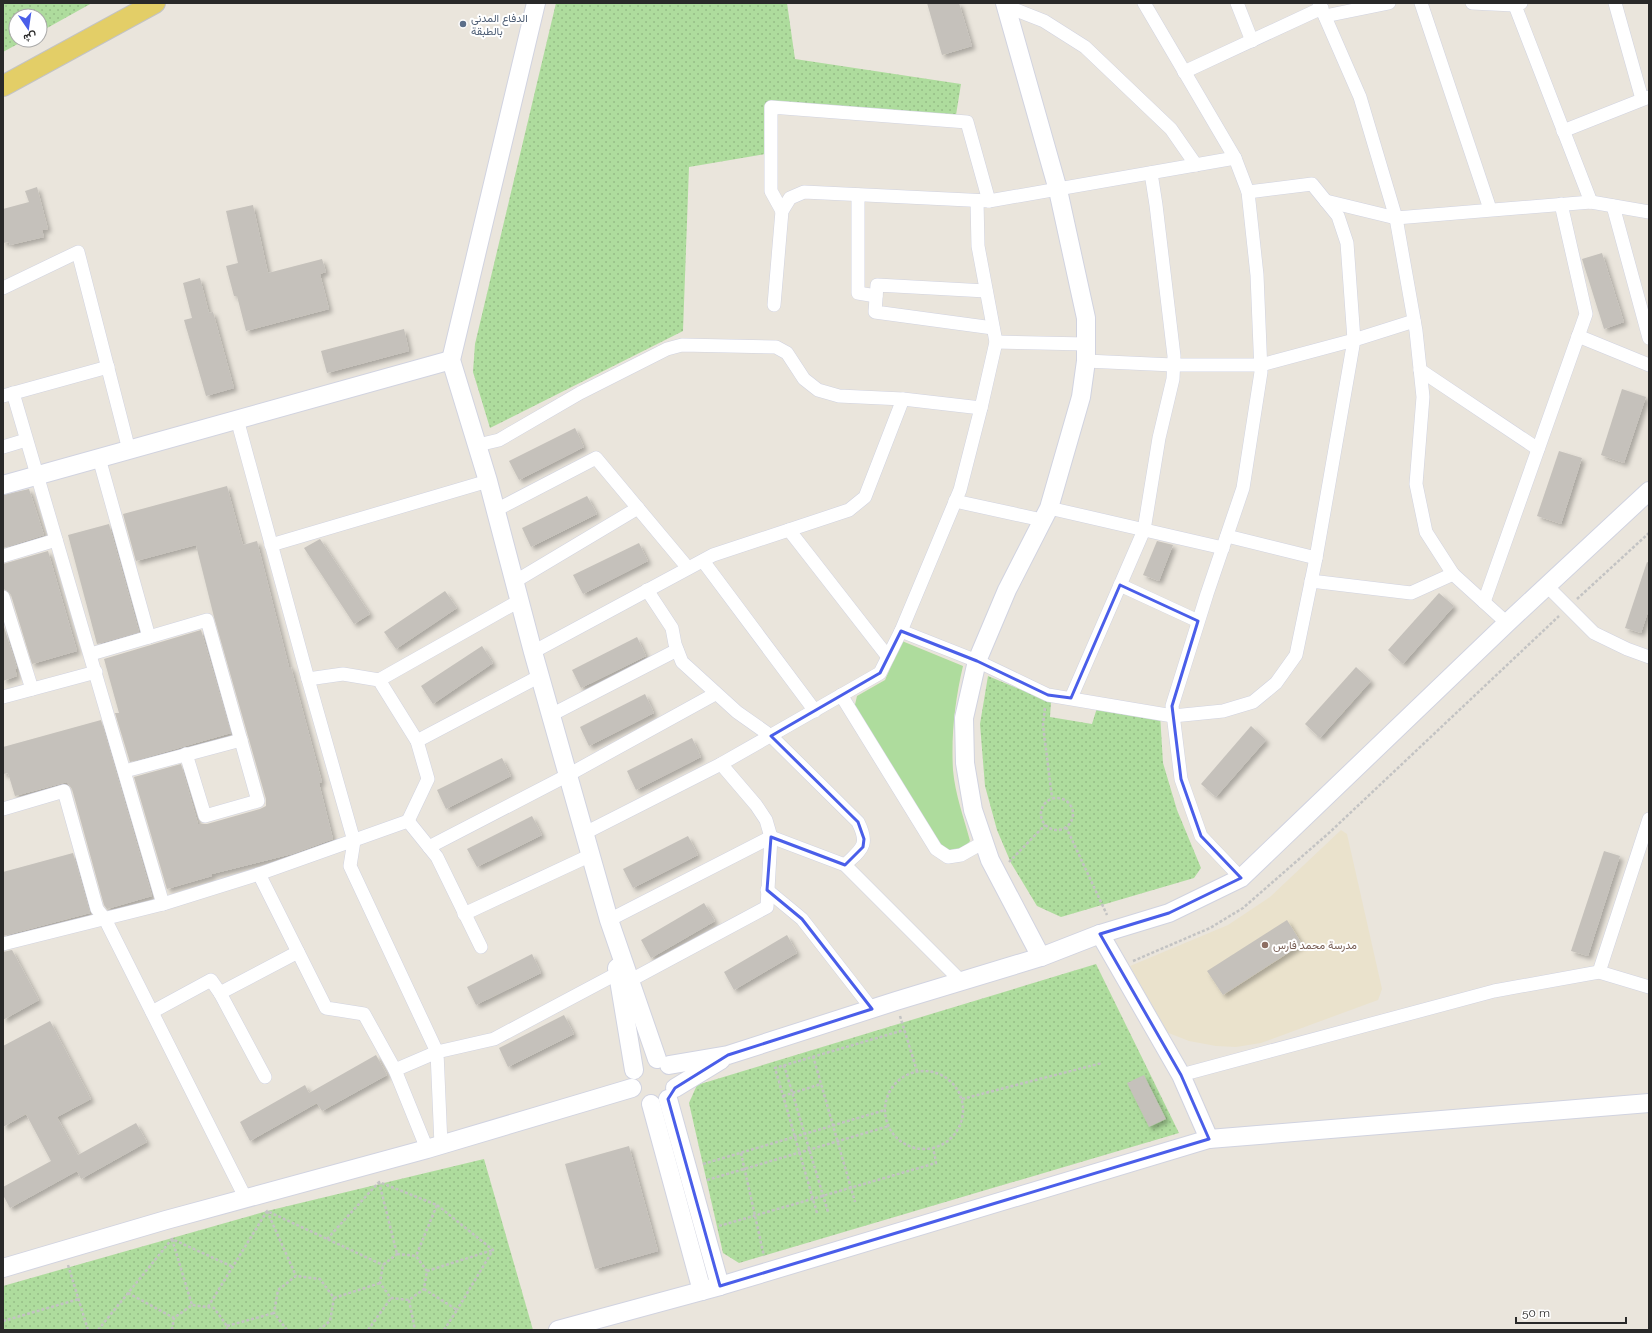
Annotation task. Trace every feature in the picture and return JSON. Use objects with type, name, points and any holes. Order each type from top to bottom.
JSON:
[{"type":"main road","points":[[3,86],[155,3]]},
{"type":"main road","points":[[536,3],[451,360],[478,445],[533,652],[625,977],[663,1062],[675,1076],[665,1097],[702,1291]]},
{"type":"main road","points":[[1005,4],[1058,190],[1086,318],[1086,353],[1081,397],[1046,514],[1006,590],[978,661],[964,718],[965,763],[973,810],[990,860],[1041,957]]},
{"type":"main road","points":[[3,485],[451,360]]},
{"type":"main road","points":[[634,1070],[644,1061],[663,1062],[728,1055],[896,1001],[1041,957],[1107,932],[1169,913],[1241,878],[1507,623],[1649,491]]},
{"type":"main road","points":[[1107,932],[1119,967],[1181,1075],[1209,1139]]},
{"type":"main road","points":[[625,977],[634,1070],[632,1077],[632,1088],[638,1098],[644,1102],[665,1097],[728,1055]]},
{"type":"main road","points":[[3,1268],[63,1249],[166,1220],[434,1147],[632,1088]]},
{"type":"main road","points":[[665,1097],[720,1286]]},
{"type":"main road","points":[[558,1330],[720,1286],[1209,1139],[1649,1103]]},
{"type":"street","points":[[1144,3],[1234,158],[1248,192],[1257,275],[1261,365],[1243,488],[1198,621],[1172,706],[1181,779],[1201,836],[1241,878]]},
{"type":"street","points":[[1237,3],[1252,40]]},
{"type":"street","points":[[1184,72],[1322,9],[1389,3]]},
{"type":"street","points":[[1421,3],[1490,209]]},
{"type":"street","points":[[1472,3],[1516,4],[1591,202]]},
{"type":"street","points":[[1563,131],[1646,98],[1615,3]]},
{"type":"street","points":[[1005,4],[1044,21],[1085,46],[1171,129],[1196,165]]},
{"type":"street","points":[[1322,9],[1360,97],[1396,218],[1414,321],[1423,397],[1416,484],[1426,532],[1453,574],[1507,623]]},
{"type":"street","points":[[584,833],[721,764],[880,673],[901,632],[960,490],[996,342],[978,246],[983,201],[967,122],[771,107],[771,191],[782,211]]},
{"type":"street","points":[[774,305],[782,211],[790,198],[804,192],[983,201],[1058,190],[1234,158]]},
{"type":"street","points":[[1071,698],[1144,530],[1159,438],[1173,379],[1174,356],[1151,173]]},
{"type":"street","points":[[901,632],[978,661],[1048,695],[1173,716],[1223,711],[1253,702],[1276,683],[1296,655],[1316,558],[1354,340],[1347,243],[1338,216],[1312,184],[1248,192]]},
{"type":"street","points":[[858,195],[858,293],[876,296]]},
{"type":"street","points":[[1326,201],[1396,218],[1490,209],[1591,202],[1649,212]]},
{"type":"street","points":[[1484,602],[1586,314],[1561,204]]},
{"type":"street","points":[[1613,206],[1649,338]]},
{"type":"street","points":[[3,288],[78,252],[129,450]]},
{"type":"street","points":[[986,291],[877,284],[875,312],[993,328]]},
{"type":"street","points":[[996,342],[1173,365],[1261,365],[1354,340],[1414,321]]},
{"type":"street","points":[[1578,336],[1649,365]]},
{"type":"street","points":[[478,445],[499,440],[580,393],[667,349],[682,345],[776,347],[787,353],[804,379],[818,390],[839,396],[903,400],[981,408]]},
{"type":"street","points":[[108,367],[8,395],[26,440],[37,476],[91,654],[163,904]]},
{"type":"street","points":[[1420,370],[1538,449]]},
{"type":"street","points":[[533,652],[713,555],[849,510],[864,497],[903,400]]},
{"type":"street","points":[[237,420],[354,841],[350,866],[437,1052],[434,1147]]},
{"type":"street","points":[[3,447],[26,440]]},
{"type":"street","points":[[100,458],[149,637]]},
{"type":"street","points":[[496,510],[596,458],[688,568]]},
{"type":"street","points":[[271,545],[488,481]]},
{"type":"street","points":[[956,501],[1224,542],[1316,558]]},
{"type":"street","points":[[514,582],[638,508]]},
{"type":"street","points":[[789,530],[888,657]]},
{"type":"street","points":[[3,556],[56,540]]},
{"type":"street","points":[[703,561],[815,711]]},
{"type":"street","points":[[1311,580],[1411,593],[1453,574]]},
{"type":"street","points":[[1120,585],[1198,621]]},
{"type":"street","points":[[1547,586],[1594,633],[1627,649],[1649,657]]},
{"type":"street","points":[[647,590],[672,628],[677,650],[682,662],[715,694],[771,736],[858,822],[864,839],[863,847],[845,865]]},
{"type":"street","points":[[3,597],[7,621],[32,689]]},
{"type":"street","points":[[308,679],[343,674],[379,680],[519,601]]},
{"type":"street","points":[[91,654],[207,620],[258,800],[205,816],[186,754]]},
{"type":"street","points":[[551,715],[677,650]]},
{"type":"street","points":[[3,697],[96,672]]},
{"type":"street","points":[[417,741],[540,676]]},
{"type":"street","points":[[3,944],[163,904],[259,874],[408,821],[428,780],[417,741],[379,680]]},
{"type":"street","points":[[429,847],[568,775],[715,694]]},
{"type":"street","points":[[841,695],[936,849],[948,857],[961,855],[984,842]]},
{"type":"street","points":[[125,771],[241,740]]},
{"type":"street","points":[[395,1070],[437,1052],[494,1039],[625,977],[767,906],[771,837],[766,820],[756,805],[721,764]]},
{"type":"street","points":[[3,810],[64,791],[97,910],[105,919],[152,1012],[253,1197]]},
{"type":"street","points":[[1599,972],[1649,819]]},
{"type":"street","points":[[408,821],[437,857],[480,947]]},
{"type":"street","points":[[609,920],[771,837],[845,865],[961,981]]},
{"type":"street","points":[[464,914],[591,856]]},
{"type":"street","points":[[259,874],[326,1008],[364,1014],[395,1070],[434,1147]]},
{"type":"street","points":[[768,890],[802,919],[872,1009]]},
{"type":"street","points":[[220,993],[298,952]]},
{"type":"street","points":[[1181,1075],[1494,991],[1599,972],[1649,987]]},
{"type":"street","points":[[152,1012],[211,980],[220,993],[265,1077]]},
{"type":"path","points":[[1119,967],[1210,928],[1243,908],[1330,832],[1649,533]]},
{"type":"path","points":[[1048,695],[1042,725],[1052,798]]},
{"type":"path","points":[[1052,798],[1067,801],[1073,809],[1072,819],[1066,827],[1056,830],[1046,825],[1042,821],[1041,810],[1048,800],[1052,798]]},
{"type":"path","points":[[997,873],[1046,825]]},
{"type":"path","points":[[1066,827],[1107,932]]},
{"type":"path","points":[[896,1001],[917,1071]]},
{"type":"path","points":[[817,1213],[775,1068],[904,1030]]},
{"type":"path","points":[[813,1056],[854,1202]]},
{"type":"path","points":[[962,1099],[1102,1064]]},
{"type":"path","points":[[784,1065],[828,1212]]},
{"type":"path","points":[[917,1071],[930,1071],[942,1074],[952,1082],[960,1092],[962,1099],[964,1104],[963,1117],[959,1129],[950,1139],[933,1148],[913,1148],[901,1142],[892,1132],[886,1120],[885,1110],[888,1094],[895,1083],[905,1075],[917,1071]]},
{"type":"path","points":[[784,1096],[821,1084]]},
{"type":"path","points":[[689,1177],[740,1153],[885,1110]]},
{"type":"path","points":[[689,1177],[744,1169],[889,1126]]},
{"type":"path","points":[[717,1226],[936,1163],[933,1148]]},
{"type":"path","points":[[740,1153],[764,1256]]},
{"type":"path","points":[[374,1164],[397,1254]]},
{"type":"path","points":[[379,1182],[437,1205],[493,1250]]},
{"type":"path","points":[[327,1239],[379,1182]]},
{"type":"path","points":[[253,1197],[267,1211],[382,1265]]},
{"type":"path","points":[[416,1256],[437,1205]]},
{"type":"path","points":[[208,1307],[267,1211]]},
{"type":"path","points":[[267,1211],[296,1276]]},
{"type":"path","points":[[166,1220],[192,1305]]},
{"type":"path","points":[[172,1239],[233,1267]]},
{"type":"path","points":[[98,1330],[172,1239]]},
{"type":"path","points":[[63,1249],[88,1330]]},
{"type":"path","points":[[427,1271],[493,1250]]},
{"type":"path","points":[[444,1330],[493,1250]]},
{"type":"path","points":[[397,1254],[416,1256],[427,1271],[424,1289],[409,1300],[391,1298],[380,1283],[382,1265],[397,1254]]},
{"type":"path","points":[[287,1330],[274,1313],[278,1290],[296,1276],[320,1279],[334,1298],[330,1321],[319,1330]]},
{"type":"path","points":[[334,1298],[380,1283]]},
{"type":"path","points":[[424,1289],[457,1310]]},
{"type":"path","points":[[128,1293],[174,1318]]},
{"type":"path","points":[[368,1330],[391,1298]]},
{"type":"path","points":[[3,1321],[79,1300]]},
{"type":"path","points":[[409,1300],[415,1330]]},
{"type":"path","points":[[172,1330],[174,1318],[192,1305],[214,1308],[227,1326],[227,1330]]},
{"type":"path","points":[[227,1326],[274,1313]]},
{"type":"highlighted area","points":[[1120,585],[1198,621],[1172,706],[1181,779],[1201,836],[1241,878],[1169,913],[1100,934],[1181,1075],[1209,1139],[720,1286],[668,1099],[675,1088],[728,1055],[872,1009],[802,919],[767,890],[771,837],[845,865],[863,847],[864,839],[858,822],[771,736],[880,673],[901,631],[977,661],[1048,695],[1071,698]]},
{"type":"shaded area","points":[[1341,830],[1347,834],[1382,989],[1378,1000],[1261,1043],[1236,1047],[1216,1046],[1189,1041],[1166,1032],[1130,966],[1228,925],[1270,897]]},
{"type":"green space","points":[[3,3],[92,3],[48,28],[48,8],[8,8],[8,48],[10,48],[3,52]]},
{"type":"green space","points":[[556,3],[787,3],[795,59],[961,84],[956,115],[778,106],[777,152],[689,167],[683,331],[490,428],[473,372],[475,344]]},
{"type":"green space","points":[[902,641],[963,666],[954,718],[953,770],[958,797],[970,841],[958,855],[947,854],[854,709],[857,696],[885,680]]},
{"type":"green space","points":[[988,676],[1051,702],[1050,717],[1092,724],[1097,708],[1160,714],[1163,763],[1177,810],[1201,868],[1194,878],[1061,917],[1037,906],[1011,863],[997,830],[985,786],[980,724]]},
{"type":"green space","points":[[1096,964],[1179,1133],[739,1263],[723,1253],[689,1103],[697,1085]]},
{"type":"green space","points":[[484,1159],[533,1330],[3,1330],[3,1286],[267,1211]]},
{"type":"building","points":[[927,3],[959,3],[972,46],[942,55]]},
{"type":"building","points":[[37,187],[48,229],[42,230],[44,237],[10,245],[9,242],[3,243],[3,209],[29,202],[25,191]]},
{"type":"building","points":[[253,205],[268,273],[322,259],[326,272],[320,274],[329,309],[246,331],[237,296],[234,296],[226,266],[238,263],[226,211]]},
{"type":"building","points":[[1602,253],[1624,322],[1604,329],[1582,259]]},
{"type":"building","points":[[200,278],[209,313],[213,312],[234,388],[206,396],[184,320],[192,318],[183,283]]},
{"type":"building","points":[[404,329],[409,351],[327,373],[321,351]]},
{"type":"building","points":[[1622,389],[1646,397],[1624,463],[1601,455]]},
{"type":"building","points":[[575,428],[584,447],[519,480],[509,461]]},
{"type":"building","points":[[1559,451],[1582,458],[1561,524],[1537,516]]},
{"type":"building","points":[[227,486],[243,545],[257,541],[289,667],[291,667],[322,782],[319,783],[333,839],[292,854],[212,874],[212,876],[167,889],[134,777],[181,764],[198,824],[207,824],[260,809],[266,806],[266,799],[214,617],[196,545],[136,561],[123,514]]},
{"type":"building","points":[[29,489],[44,535],[3,548],[3,495]]},
{"type":"building","points":[[587,496],[597,514],[531,547],[522,528]]},
{"type":"building","points":[[109,524],[139,632],[97,644],[68,535]]},
{"type":"building","points":[[320,539],[370,614],[354,624],[304,548]]},
{"type":"building","points":[[1157,541],[1173,545],[1159,581],[1143,575]]},
{"type":"building","points":[[639,543],[648,561],[583,594],[573,575]]},
{"type":"building","points":[[48,551],[77,651],[32,664],[11,595],[8,591],[3,589],[3,564]]},
{"type":"building","points":[[1647,562],[1649,563],[1649,609],[1641,633],[1625,628]]},
{"type":"building","points":[[445,591],[457,608],[396,649],[384,632]]},
{"type":"building","points":[[1439,593],[1454,606],[1403,664],[1388,650]]},
{"type":"building","points":[[3,624],[17,668],[15,669],[17,676],[3,681]]},
{"type":"building","points":[[201,630],[231,733],[130,762],[115,713],[119,713],[104,659]]},
{"type":"building","points":[[637,637],[646,656],[581,688],[572,670]]},
{"type":"building","points":[[482,646],[493,663],[433,704],[421,686]]},
{"type":"building","points":[[1356,667],[1371,681],[1320,738],[1305,724]]},
{"type":"building","points":[[645,694],[654,713],[589,746],[580,727]]},
{"type":"building","points":[[101,720],[152,896],[107,909],[104,905],[72,789],[67,782],[15,796],[8,773],[3,774],[3,747]]},
{"type":"building","points":[[1251,726],[1266,740],[1216,797],[1201,784]]},
{"type":"building","points":[[692,738],[701,757],[636,790],[627,771]]},
{"type":"building","points":[[502,758],[511,776],[446,809],[437,790]]},
{"type":"building","points":[[532,816],[542,835],[477,867],[467,849]]},
{"type":"building","points":[[688,836],[698,855],[633,888],[623,869]]},
{"type":"building","points":[[1604,851],[1620,856],[1588,956],[1571,951]]},
{"type":"building","points":[[73,853],[90,913],[3,936],[3,872]]},
{"type":"building","points":[[704,903],[715,921],[651,958],[641,940]]},
{"type":"building","points":[[1287,920],[1302,944],[1223,995],[1207,971]]},
{"type":"building","points":[[787,935],[797,953],[734,990],[724,972]]},
{"type":"building","points":[[12,950],[39,1000],[3,1020],[3,952]]},
{"type":"building","points":[[532,954],[541,973],[476,1005],[467,987]]},
{"type":"building","points":[[564,1015],[574,1034],[508,1067],[499,1048]]},
{"type":"building","points":[[50,1021],[91,1099],[57,1117],[78,1155],[136,1123],[147,1142],[81,1179],[77,1171],[10,1208],[3,1195],[3,1187],[51,1161],[26,1114],[3,1127],[3,1046]]},
{"type":"building","points":[[376,1055],[387,1075],[322,1111],[317,1103],[250,1141],[240,1122],[305,1085],[309,1093]]},
{"type":"building","points":[[1144,1075],[1166,1119],[1149,1127],[1127,1083]]},
{"type":"building","points":[[629,1146],[658,1251],[595,1269],[565,1164]]},
{"type":"place","name":"الدفاع المدني بالطبقة","points":[[463,24]]},
{"type":"place","name":"مدرسة محمد فارس","points":[[1265,945]]}]
